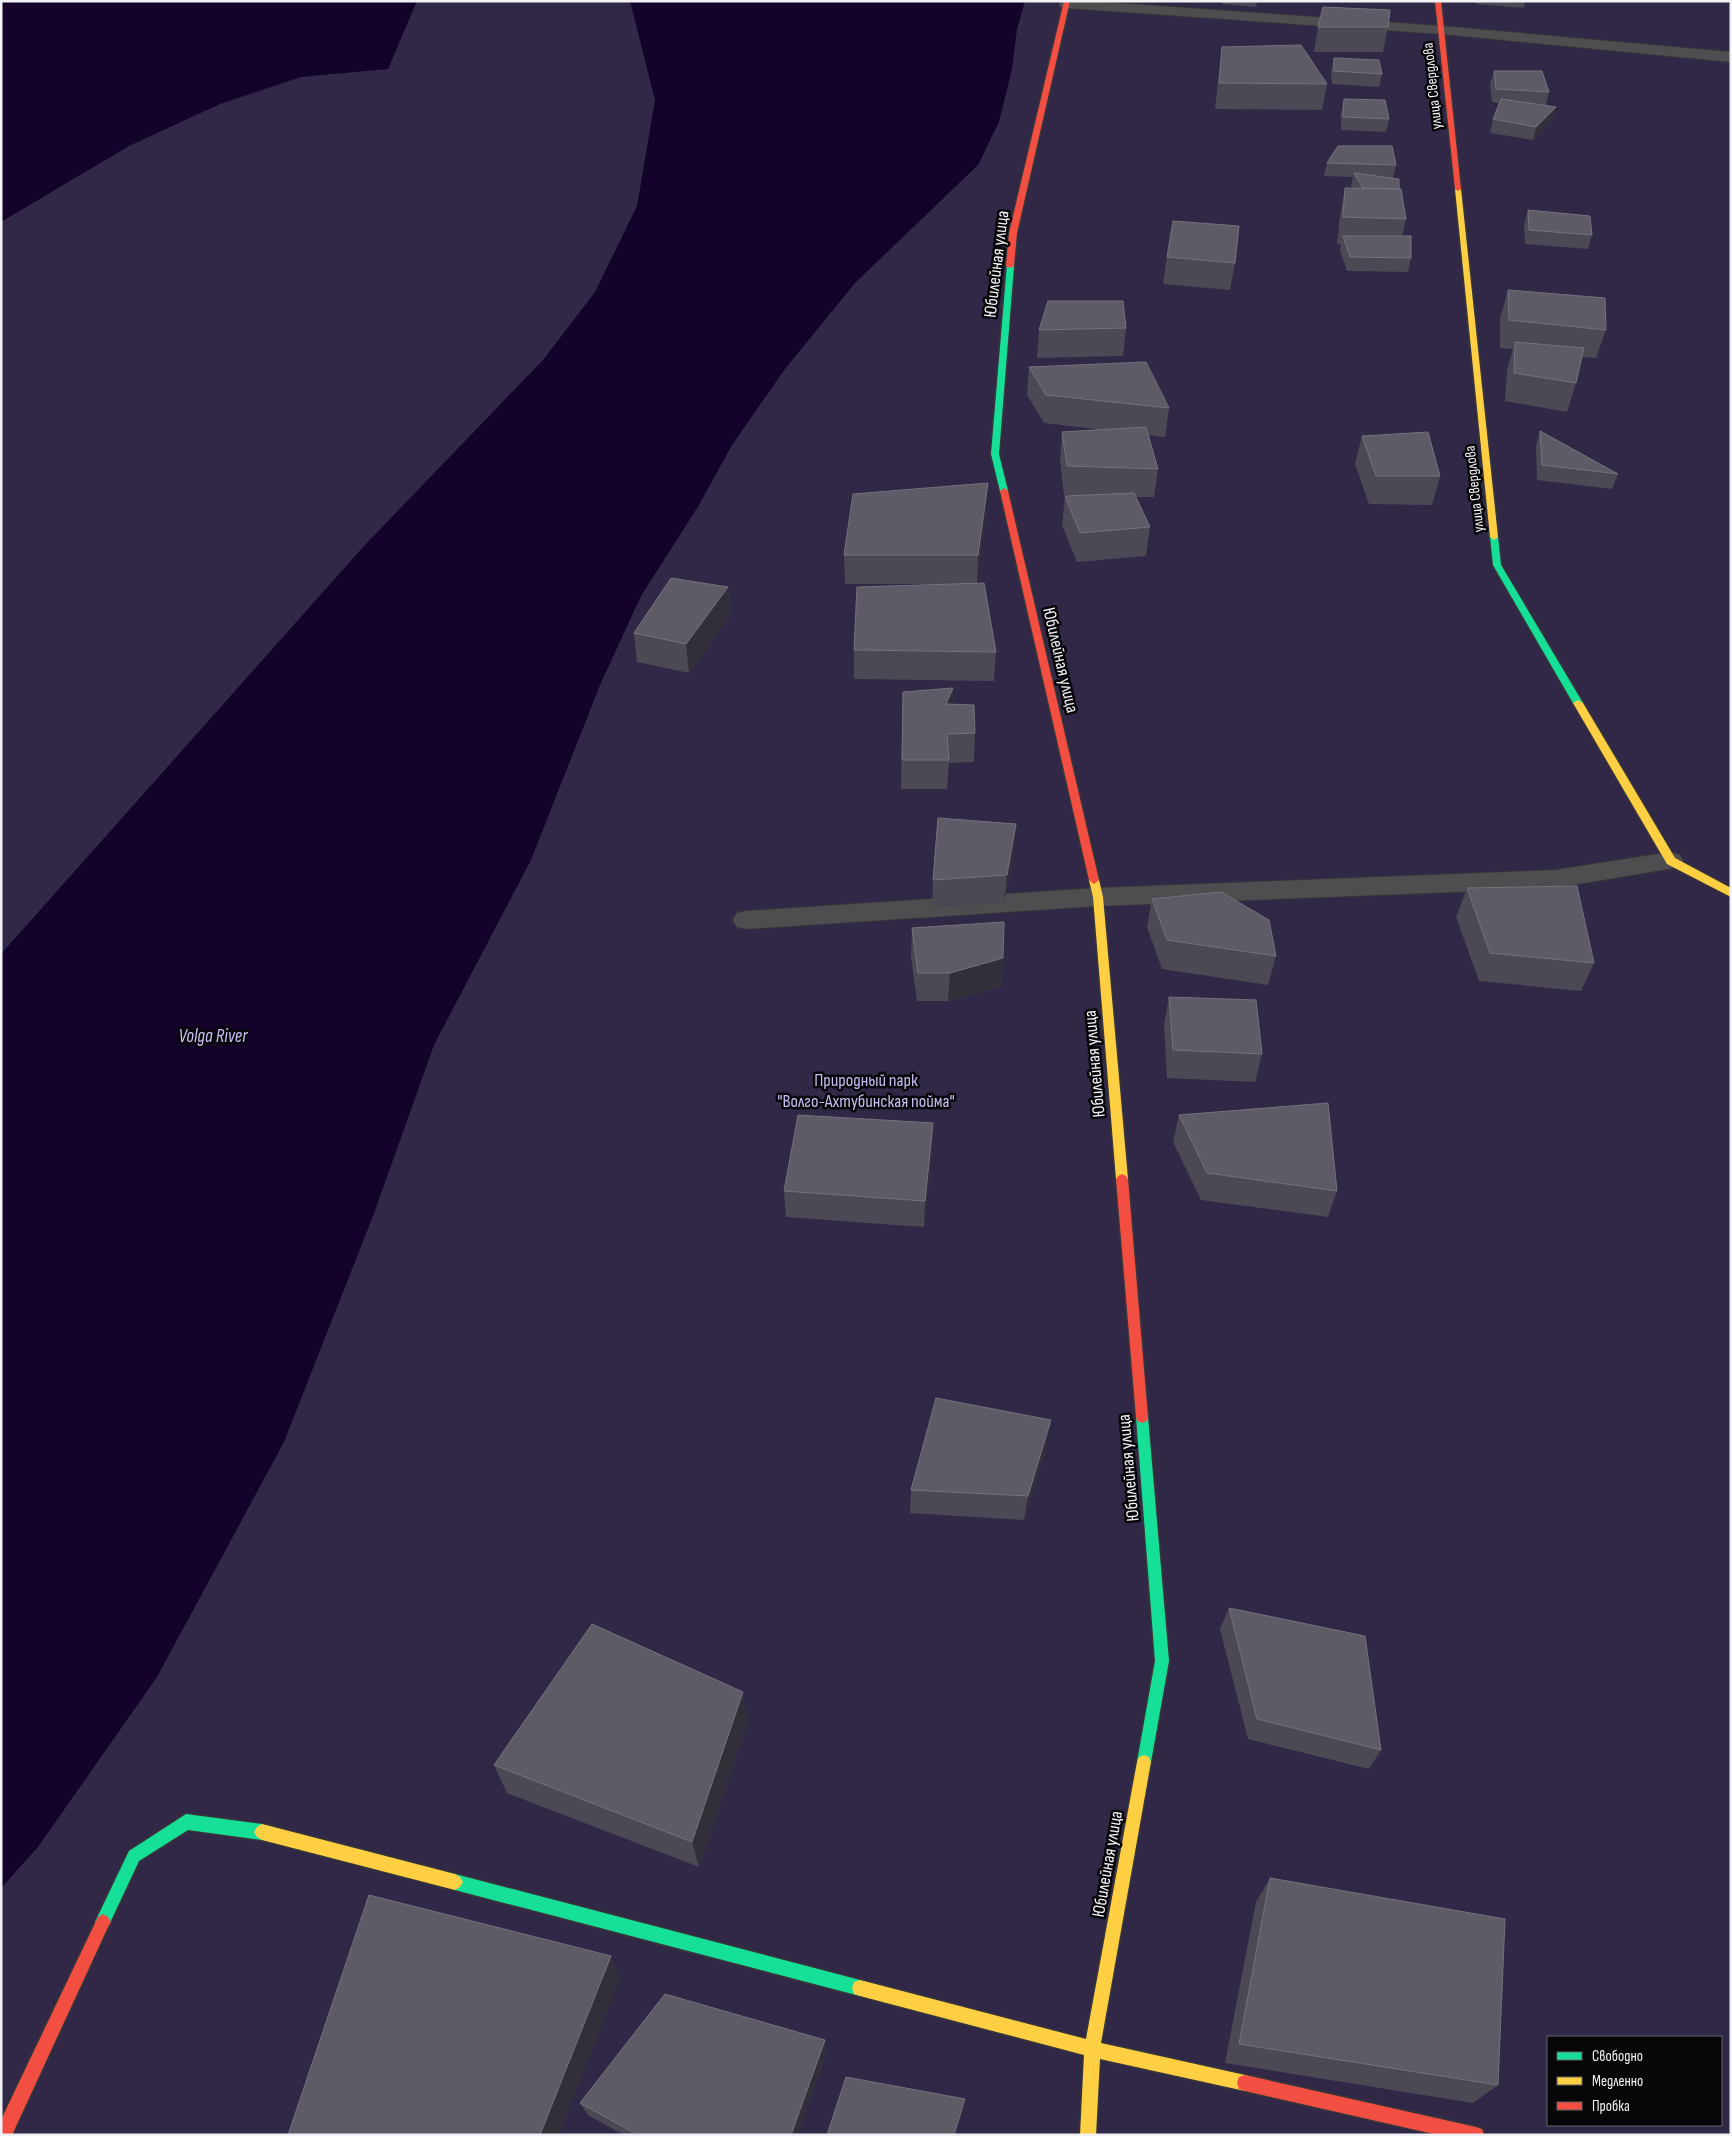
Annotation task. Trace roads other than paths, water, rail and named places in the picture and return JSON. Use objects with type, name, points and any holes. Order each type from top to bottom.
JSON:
[{"type":"street","name":"улица Свердлова","points":[[1438,1],[1497,565],[1671,861]]},
{"type":"street","points":[[1066,3],[1441,30],[1731,57]]},
{"type":"street","name":"Юбилейная улица","points":[[1066,3],[1014,233],[995,454],[1098,897],[1162,1661],[1092,2049],[1088,2135]]},
{"type":"street","points":[[746,920],[1098,897],[1554,879],[1671,861],[1731,893]]},
{"type":"street","points":[[3,2135],[134,1856],[186,1822],[255,1830],[1092,2049],[1476,2135]]},
{"type":"water","points":[[1,1],[417,1],[388,69],[301,77],[220,104],[129,146],[1,222]]},
{"type":"water","name":"Volga River","points":[[630,1],[1025,1],[1017,29],[1012,69],[999,122],[978,165],[855,283],[785,369],[732,445],[699,505],[641,596],[600,685],[531,860],[434,1045],[373,1216],[284,1442],[157,1677],[38,1847],[1,1888],[1,954],[363,547],[543,360],[595,292],[637,206],[655,100]]},
{"type":"park label","name":"Природный парк \"Волго-Ахтубинская пойма\"","points":[[866,1090]]}]
